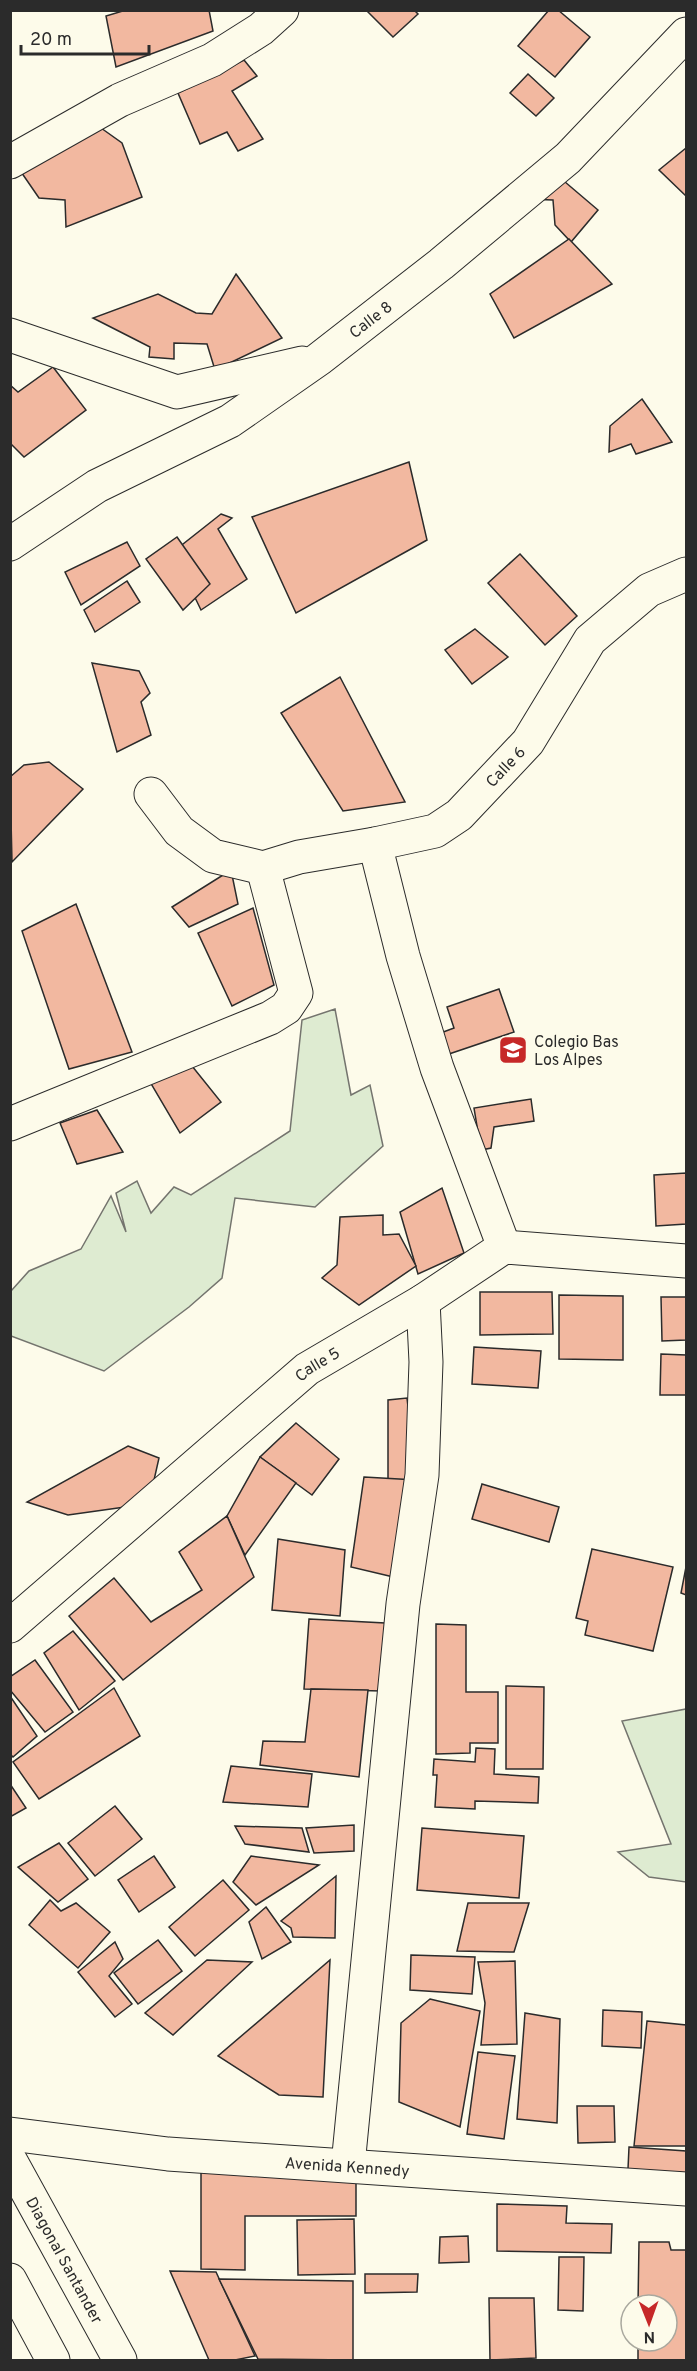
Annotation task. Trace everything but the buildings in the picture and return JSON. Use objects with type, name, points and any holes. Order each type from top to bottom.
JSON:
[{"type":"street","points":[[10,162],[120,100],[212,60],[261,29],[282,10]]},
{"type":"street","name":"Calle 8","points":[[10,544],[97,486],[230,421],[319,358],[441,264],[568,158],[687,34]]},
{"type":"street","points":[[10,335],[177,392],[319,358]]},
{"type":"street","name":"Calle 6","points":[[263,868],[299,857],[435,831],[459,815],[528,742],[590,640],[649,591],[687,574]]},
{"type":"street","points":[[10,1124],[270,1018],[285,1008],[296,993],[263,868],[213,856],[179,831],[151,794]]},
{"type":"street","points":[[375,844],[403,956],[437,1068],[504,1247],[687,1261]]},
{"type":"street","name":"Calle 5","points":[[10,1626],[307,1369],[423,1301],[504,1247]]},
{"type":"street","points":[[348,2164],[403,1604],[422,1475],[426,1362],[423,1301]]},
{"type":"street","name":"Avenida Kennedy","points":[[10,2134],[168,2154],[348,2164],[687,2189]]},
{"type":"street","name":"Diagonal Santander","points":[[10,2160],[120,2361]]},
{"type":"street","points":[[10,2280],[53,2361]]},
{"type":"green space","points":[[335,1009],[351,1095],[370,1085],[383,1146],[315,1207],[235,1198],[222,1278],[189,1307],[104,1371],[11,1336],[11,1291],[29,1271],[81,1249],[111,1196],[126,1232],[116,1193],[137,1181],[151,1213],[174,1187],[191,1195],[290,1131],[302,1020]]},
{"type":"green space","points":[[686,1709],[686,1882],[649,1877],[618,1852],[671,1844],[622,1721]]},
{"type":"place","name":"Colegio Bas Los Alpes","points":[[513,1050]]}]
